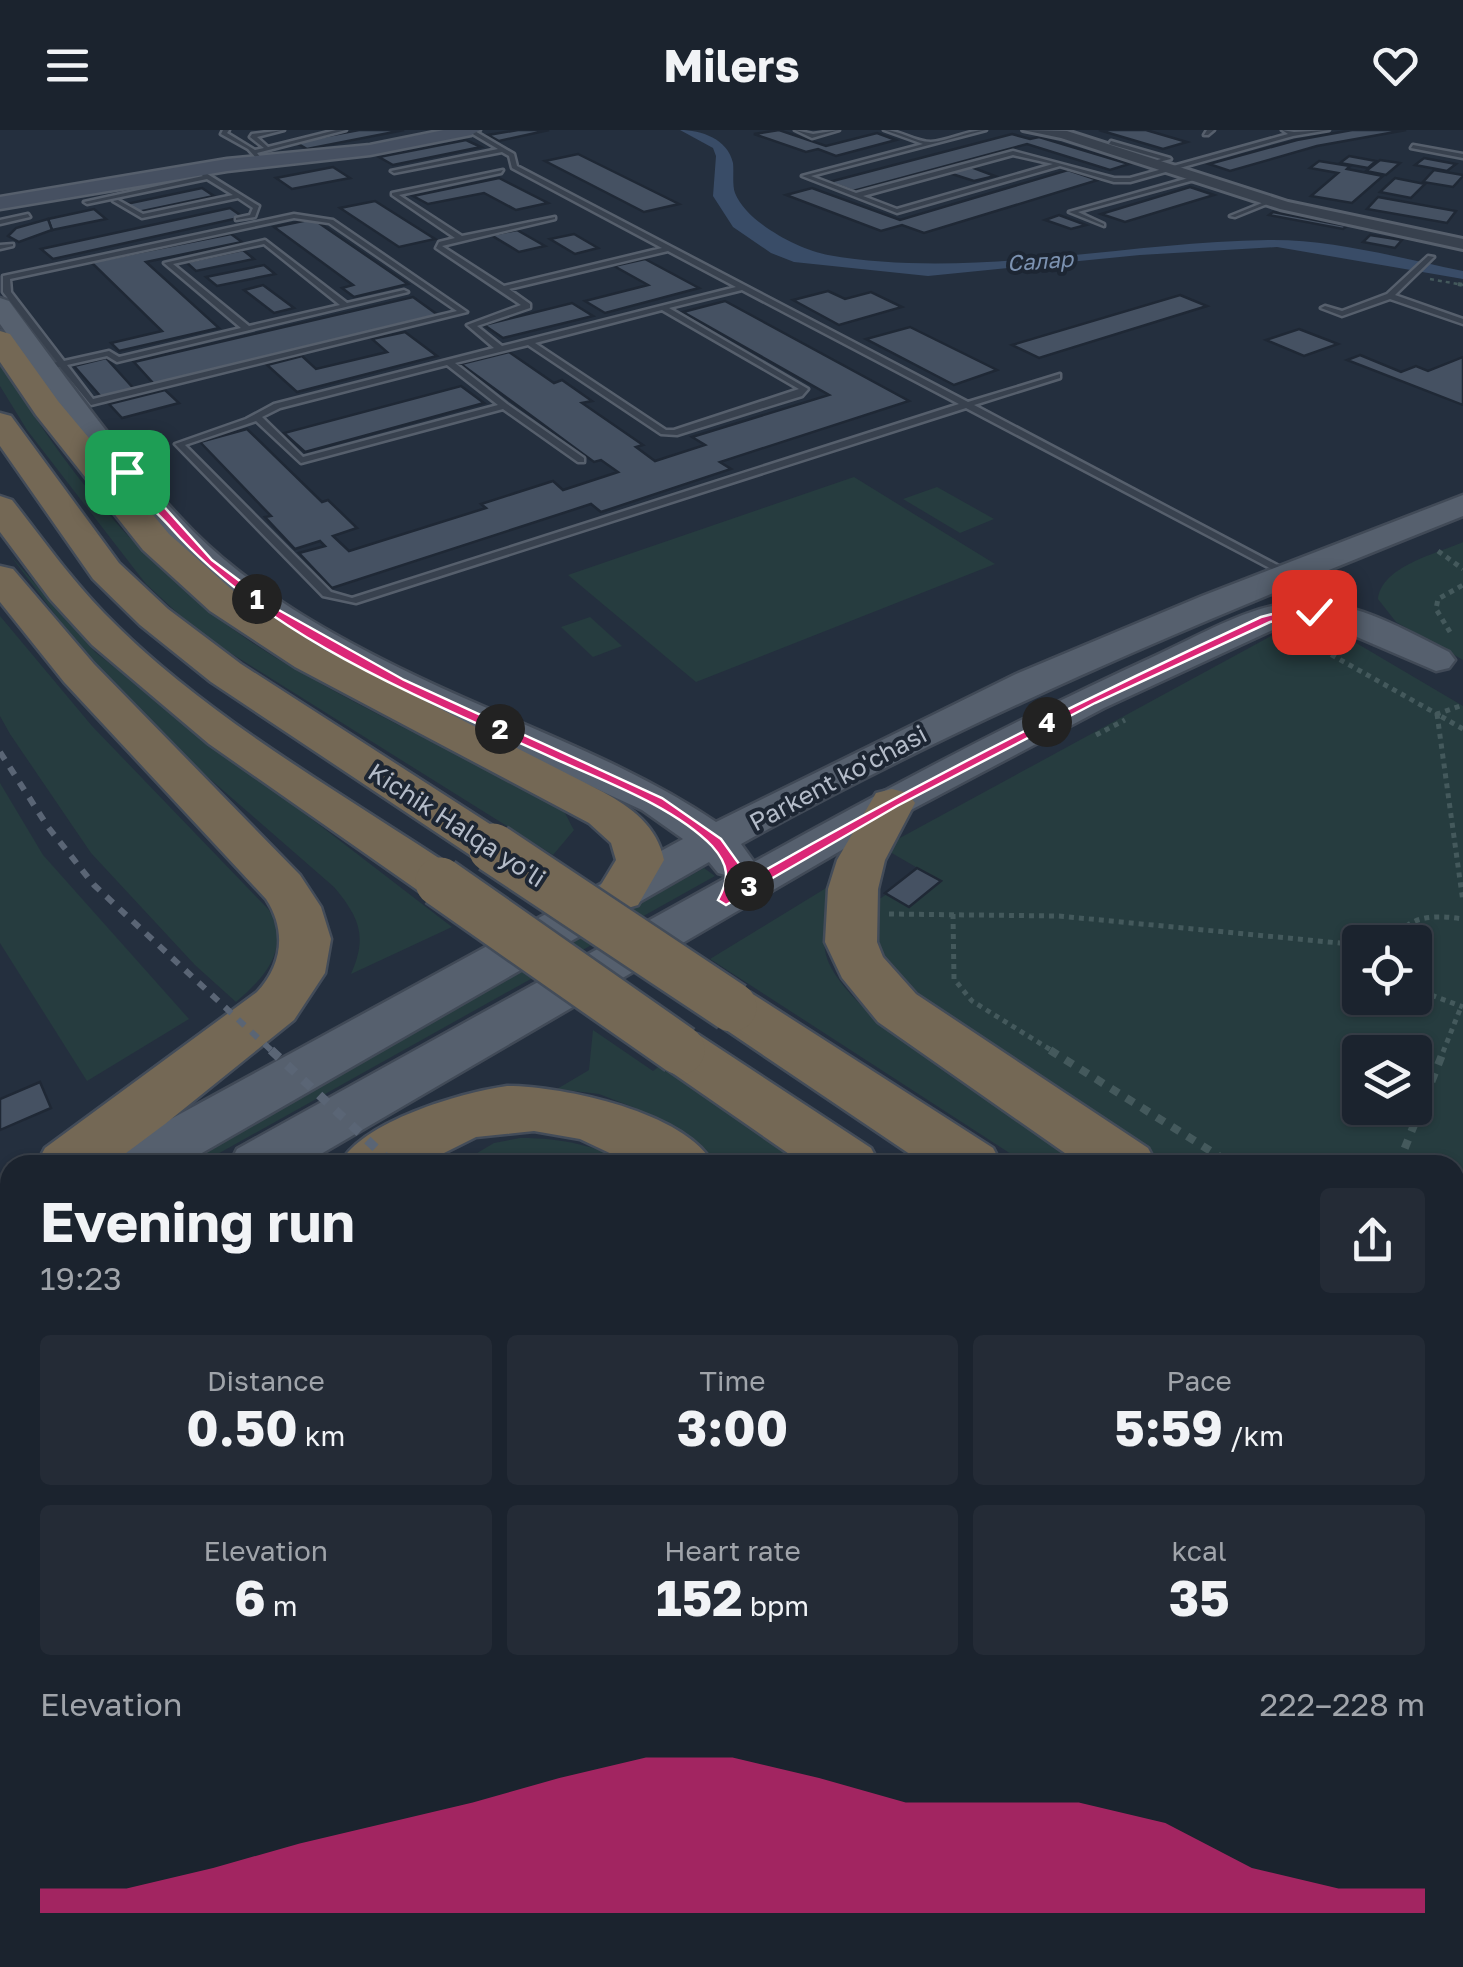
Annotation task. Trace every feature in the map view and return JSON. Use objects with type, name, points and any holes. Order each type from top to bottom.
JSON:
[{"type":"highway","points":[[0,340],[33,370],[156,542],[224,603],[309,658],[587,802],[621,824],[635,842],[640,860],[621,893]]},
{"type":"highway","name":"Kichik Halqa yo'li","points":[[0,423],[106,571],[154,617],[226,672],[957,1155]]},
{"type":"highway","points":[[0,507],[49,574],[105,636],[160,684],[835,1155]]},
{"type":"highway","points":[[0,577],[79,673],[282,887],[298,912],[306,939],[298,977],[276,1006],[164,1096],[80,1155]]},
{"type":"highway","points":[[892,803],[861,860],[853,889],[850,942],[860,965],[897,1008],[1112,1155]]},
{"type":"highway","points":[[389,1155],[464,1118],[517,1109],[589,1118],[666,1155]]},
{"type":"main road","points":[[0,306],[33,370],[183,538],[250,595],[312,635],[400,683],[658,801],[716,842],[735,868],[734,884],[726,900]]},
{"type":"main road","name":"Parkent ko'chasi","points":[[153,1155],[621,893],[1013,689],[1463,505]]},
{"type":"main road","points":[[1450,668],[1368,616],[1358,600],[1362,584],[1381,565],[1463,513]]},
{"type":"main road","name":"Parkent ko'chasi","points":[[274,1155],[892,803],[1090,700],[1280,627],[1303,611],[1334,615],[1376,630],[1450,668]]},
{"type":"main road","points":[[658,801],[688,808],[716,808],[850,771]]},
{"type":"street","points":[[0,203],[202,173],[260,153],[352,153],[470,130]]},
{"type":"street","points":[[1030,130],[1063,134],[1269,202],[1454,238]]},
{"type":"street","points":[[1430,258],[1454,238]]},
{"type":"lane","points":[[226,130],[223,133],[260,153],[343,130]]},
{"type":"lane","points":[[260,153],[252,136],[281,130]]},
{"type":"lane","points":[[470,130],[512,156],[514,166],[1289,574]]},
{"type":"lane","points":[[798,130],[812,136],[836,130]]},
{"type":"lane","points":[[887,130],[930,144]]},
{"type":"lane","points":[[983,130],[805,176],[897,211],[1060,164]]},
{"type":"lane","points":[[854,196],[1013,153],[1121,180],[1289,132],[1326,130]]},
{"type":"lane","points":[[1112,142],[1168,159],[1152,163]]},
{"type":"lane","points":[[1413,147],[1463,156]]},
{"type":"lane","points":[[394,171],[502,150]]},
{"type":"lane","points":[[462,239],[394,194],[502,170]]},
{"type":"lane","points":[[0,272],[253,216],[256,207],[202,173],[87,202]]},
{"type":"lane","points":[[1102,225],[1072,212],[1192,178]]},
{"type":"lane","points":[[116,201],[142,216],[238,196]]},
{"type":"lane","points":[[1233,216],[1269,202]]},
{"type":"lane","points":[[0,222],[28,216]]},
{"type":"lane","points":[[294,216],[332,221],[463,312],[91,402],[7,292],[6,278],[294,216]]},
{"type":"lane","points":[[500,349],[471,325],[527,306],[438,247],[553,218]]},
{"type":"lane","points":[[247,329],[168,263],[265,242],[346,306]]},
{"type":"lane","points":[[0,247],[11,245]]},
{"type":"lane","points":[[503,288],[670,248]]},
{"type":"lane","points":[[1325,308],[1342,314],[1390,296],[1430,258]]},
{"type":"lane","points":[[744,287],[277,406],[179,444],[327,594],[352,601],[1057,376]]},
{"type":"lane","points":[[33,370],[109,353],[118,360],[404,292]]},
{"type":"lane","points":[[1390,296],[1463,322]]},
{"type":"lane","points":[[530,342],[664,432],[781,400],[799,394],[804,388],[663,308]]},
{"type":"lane","points":[[448,362],[581,460]]},
{"type":"lane","points":[[256,416],[301,460],[504,406]]},
{"type":"path","points":[[1438,551],[1463,569]]},
{"type":"path","points":[[1440,621],[1438,599],[1463,584]]},
{"type":"path","points":[[1280,627],[1463,729]]},
{"type":"path","points":[[1437,714],[1463,705]]},
{"type":"path","points":[[1437,714],[1463,902]]},
{"type":"path","points":[[1081,742],[1134,715]]},
{"type":"path","points":[[874,914],[1058,916],[1342,943]]},
{"type":"path","points":[[953,914],[954,979],[972,1001],[1217,1155]]},
{"type":"path","points":[[1405,925],[1422,918],[1463,919]]},
{"type":"path","points":[[1402,1155],[1462,1007],[1432,992]]},
{"type":"green space","points":[[0,360],[91,493],[165,573],[249,641],[295,669],[412,732],[552,799],[563,809],[574,830],[553,855],[200,634],[146,584],[27,430],[0,386]]},
{"type":"green space","points":[[854,477],[995,564],[696,682],[568,575]]},
{"type":"green space","points":[[937,487],[994,519],[960,533],[903,499]]},
{"type":"green space","points":[[1463,542],[1463,660],[1396,622],[1378,599],[1389,578],[1400,570]]},
{"type":"green space","points":[[10,555],[95,652],[452,927],[351,974],[360,938],[350,908],[334,887],[171,745],[85,654]]},
{"type":"green space","points":[[0,616],[92,726],[269,910],[275,924],[276,950],[265,972],[236,1002],[195,965],[91,853],[10,734],[0,716]]},
{"type":"green space","points":[[590,617],[622,646],[593,657],[561,627]]},
{"type":"green space","points":[[1310,627],[1341,634],[1463,706],[1463,1155],[1151,1155],[929,1010],[880,972],[870,921],[873,903],[887,894],[909,907],[940,881],[890,852],[898,839],[1286,628]]},
{"type":"green space","points":[[0,783],[43,855],[189,1019],[87,1081],[0,943]]},
{"type":"green space","points":[[704,868],[715,876],[216,1155],[188,1155]]},
{"type":"green space","points":[[831,885],[825,952],[844,986],[870,1014],[905,1042],[1071,1155],[1013,1155],[710,959]]},
{"type":"green space","points":[[593,1030],[653,1071],[669,1059],[802,1155],[710,1155],[635,1108],[599,1094],[557,1089],[589,1070]]},
{"type":"green space","points":[[520,1138],[551,1140],[580,1144],[612,1155],[474,1155],[494,1143]]},
{"type":"water","name":"Салар","points":[[680,130],[705,134],[726,148],[733,163],[735,193],[750,214],[789,241],[828,255],[883,262],[992,262],[1268,240],[1366,250],[1463,271],[1463,279],[1277,247],[1140,255],[928,276],[794,262],[771,253],[733,227],[713,196],[713,148]]},
{"type":"building","points":[[359,130],[404,130],[307,149],[295,142]]},
{"type":"building","points":[[549,130],[499,141],[488,135]]},
{"type":"building","points":[[779,130],[826,146],[877,133],[896,140],[836,156],[818,149],[806,152],[754,134]]},
{"type":"building","points":[[1099,130],[1146,130],[1187,142],[1163,149]]},
{"type":"building","points":[[1352,130],[1406,130],[1317,146],[1230,171],[1209,164],[1297,140]]},
{"type":"building","points":[[1012,134],[1039,137],[1129,164],[1110,170],[1027,144],[853,191],[829,182]]},
{"type":"building","points":[[466,140],[481,147],[393,165],[379,157]]},
{"type":"building","points":[[578,154],[679,204],[644,212],[545,161]]},
{"type":"building","points":[[1349,156],[1376,161],[1368,168],[1340,163]]},
{"type":"building","points":[[1424,158],[1456,164],[1447,171],[1415,165]]},
{"type":"building","points":[[1380,160],[1400,163],[1386,175],[1366,171]]},
{"type":"building","points":[[1319,161],[1383,176],[1352,203],[1311,196],[1338,173],[1310,168]]},
{"type":"building","points":[[333,167],[350,178],[292,189],[276,178]]},
{"type":"building","points":[[971,167],[995,176],[974,181],[949,173]]},
{"type":"building","points":[[1068,170],[1098,180],[924,233],[902,225],[881,231],[786,195],[812,188],[900,220]]},
{"type":"building","points":[[1434,170],[1463,176],[1453,187],[1423,182]]},
{"type":"building","points":[[499,178],[548,203],[516,210],[484,193],[428,204],[413,196]]},
{"type":"building","points":[[1395,178],[1425,184],[1411,198],[1380,192]]},
{"type":"building","points":[[1190,187],[1214,195],[1125,222],[1101,214]]},
{"type":"building","points":[[202,188],[214,196],[138,212],[126,204]]},
{"type":"building","points":[[1378,197],[1456,211],[1447,223],[1367,209]]},
{"type":"building","points":[[375,201],[435,239],[399,247],[340,208]]},
{"type":"building","points":[[230,208],[243,217],[53,259],[41,249]]},
{"type":"building","points":[[94,209],[106,219],[52,230],[48,219]]},
{"type":"building","points":[[1273,212],[1347,226],[1343,229],[1269,215]]},
{"type":"building","points":[[1059,215],[1086,225],[1071,229],[1045,220]]},
{"type":"building","points":[[48,219],[52,230],[19,242],[8,236],[16,228]]},
{"type":"building","points":[[313,219],[408,284],[354,297],[342,288],[353,285],[274,227]]},
{"type":"building","points":[[517,230],[545,246],[519,252],[491,235]]},
{"type":"building","points":[[231,234],[242,242],[146,262],[219,328],[119,351],[111,343],[162,331],[91,262]]},
{"type":"building","points":[[574,234],[598,248],[575,254],[550,239]]},
{"type":"building","points":[[1370,235],[1402,240],[1395,248],[1363,242]]},
{"type":"building","points":[[243,250],[254,259],[196,271],[186,262]]},
{"type":"building","points":[[645,259],[699,288],[605,313],[585,301],[648,285],[614,266]]},
{"type":"building","points":[[264,265],[275,274],[217,286],[206,277]]},
{"type":"building","points":[[263,285],[294,308],[274,313],[244,290]]},
{"type":"building","points":[[828,291],[845,299],[871,292],[902,307],[839,325],[793,300]]},
{"type":"building","points":[[1180,295],[1207,306],[1039,358],[1012,345]]},
{"type":"building","points":[[413,297],[438,315],[154,384],[134,362]]},
{"type":"building","points":[[725,301],[909,401],[720,462],[731,469],[601,512],[591,504],[332,588],[299,553],[325,546],[320,541],[295,549],[265,517],[271,516],[200,442],[247,429],[322,502],[328,500],[357,528],[333,536],[349,551],[486,508],[481,504],[553,481],[563,490],[618,472],[601,460],[594,462],[461,364],[509,352],[554,383],[562,380],[592,401],[582,403],[643,445],[636,447],[655,461],[705,445],[692,437],[829,395],[683,312]]},
{"type":"building","points":[[572,303],[593,316],[503,338],[484,325]]},
{"type":"building","points":[[910,327],[997,370],[954,385],[866,339]]},
{"type":"building","points":[[1299,329],[1338,344],[1304,356],[1266,340]]},
{"type":"building","points":[[405,332],[437,356],[297,392],[267,365],[302,356],[316,369],[387,352],[372,339]]},
{"type":"building","points":[[1360,355],[1401,372],[1416,366],[1428,371],[1463,357],[1463,405],[1347,360]]},
{"type":"building","points":[[106,358],[135,390],[102,398],[74,366]]},
{"type":"building","points":[[461,386],[484,403],[305,452],[284,433]]},
{"type":"building","points":[[165,390],[179,403],[122,418],[109,404]]},
{"type":"building","points":[[917,868],[941,881],[909,907],[885,893]]},
{"type":"building","points":[[40,1082],[51,1108],[0,1130],[0,1099]]},
{"type":"railway","points":[[0,752],[48,827],[94,885],[273,1052]]},
{"type":"railway","points":[[271,1050],[383,1155]]},
{"type":"route","points":[[127,472],[208,563],[273,611],[400,683],[658,801],[716,842],[735,868],[734,884],[726,900],[892,803],[1090,700],[1273,616],[1314,612]]}]
